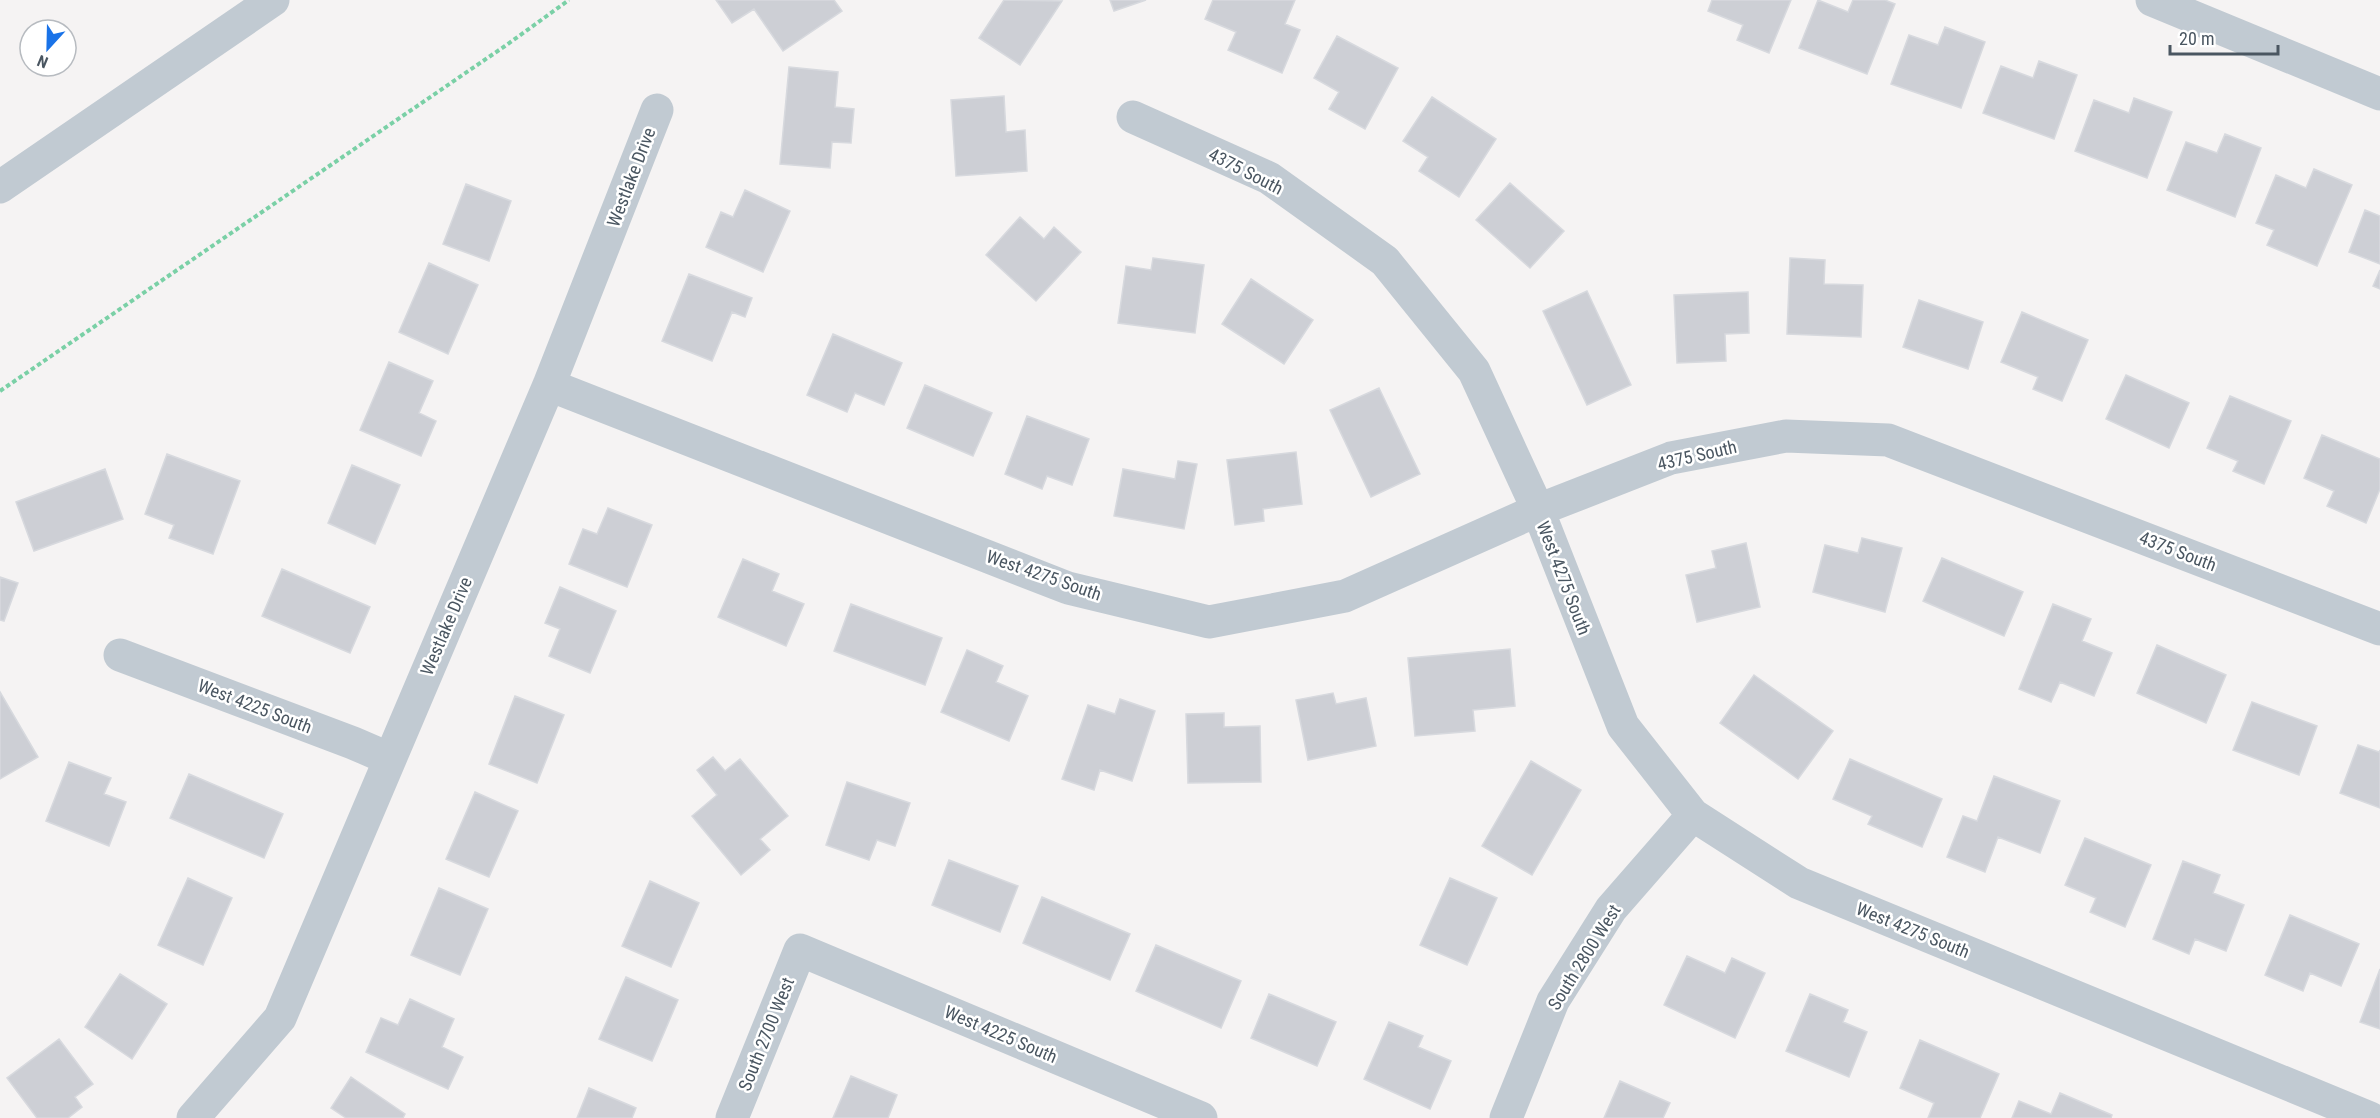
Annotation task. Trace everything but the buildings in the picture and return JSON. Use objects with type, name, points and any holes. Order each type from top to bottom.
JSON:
[{"type":"street","points":[[0,188],[273,0]]},
{"type":"street","points":[[2152,0],[2380,94]]},
{"type":"street","name":"Westlake Drive","points":[[193,1118],[280,1018],[549,385],[657,110]]},
{"type":"street","name":"4375 South","points":[[1132,117],[1269,178],[1385,261],[1474,371],[1538,510],[1671,458],[1786,436],[1888,440],[2380,629]]},
{"type":"street","name":"West 4275 South","points":[[549,385],[1068,588],[1209,622],[1345,596],[1538,510],[1623,726],[1693,815],[1799,883],[2370,1118]]},
{"type":"street","name":"West 4225 South","points":[[120,655],[390,759]]},
{"type":"street","name":"South 2800 West","points":[[1506,1118],[1553,1001],[1611,909],[1693,815]]},
{"type":"street","name":"West 4225 South","points":[[800,950],[1201,1118]]},
{"type":"street","name":"South 2700 West","points":[[732,1118],[800,950]]},
{"type":"path","points":[[0,391],[569,0]]}]
